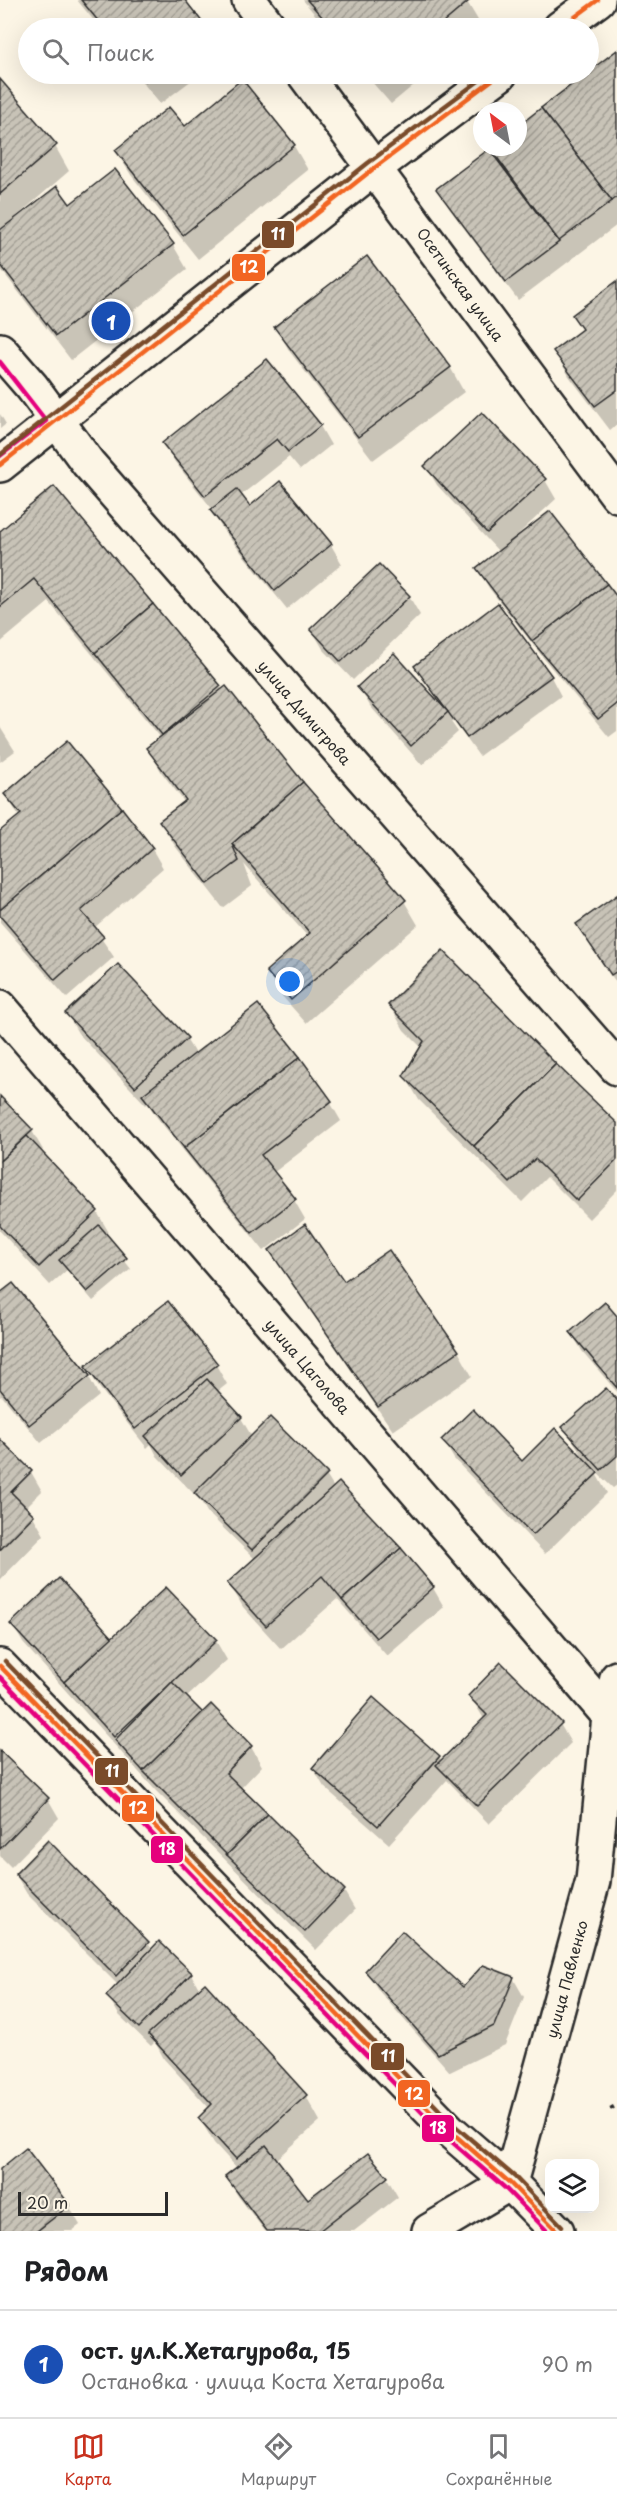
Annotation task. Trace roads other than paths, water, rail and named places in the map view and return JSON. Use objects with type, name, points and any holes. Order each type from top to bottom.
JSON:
[{"type":"street","points":[[249,0],[262,18]]},
{"type":"street","points":[[574,18],[598,0]]},
{"type":"street","name":"Осетинская улица","points":[[311,84],[373,169],[411,215],[617,495]]},
{"type":"street","points":[[0,465],[373,169],[487,84]]},
{"type":"street","name":"улица Димитрова","points":[[0,350],[32,387],[88,463],[617,1068]]},
{"type":"street","name":"улица Цаголова","points":[[0,1007],[613,1721]]},
{"type":"street","points":[[0,1666],[449,2130],[510,2183],[557,2231]]},
{"type":"street","name":"улица Павленко","points":[[510,2183],[593,1881],[617,1678]]},
{"type":"street","points":[[429,2231],[510,2183]]},
{"type":"place","name":"ост. ул.К.Хетагурова, 15","points":[[111,321]]}]
